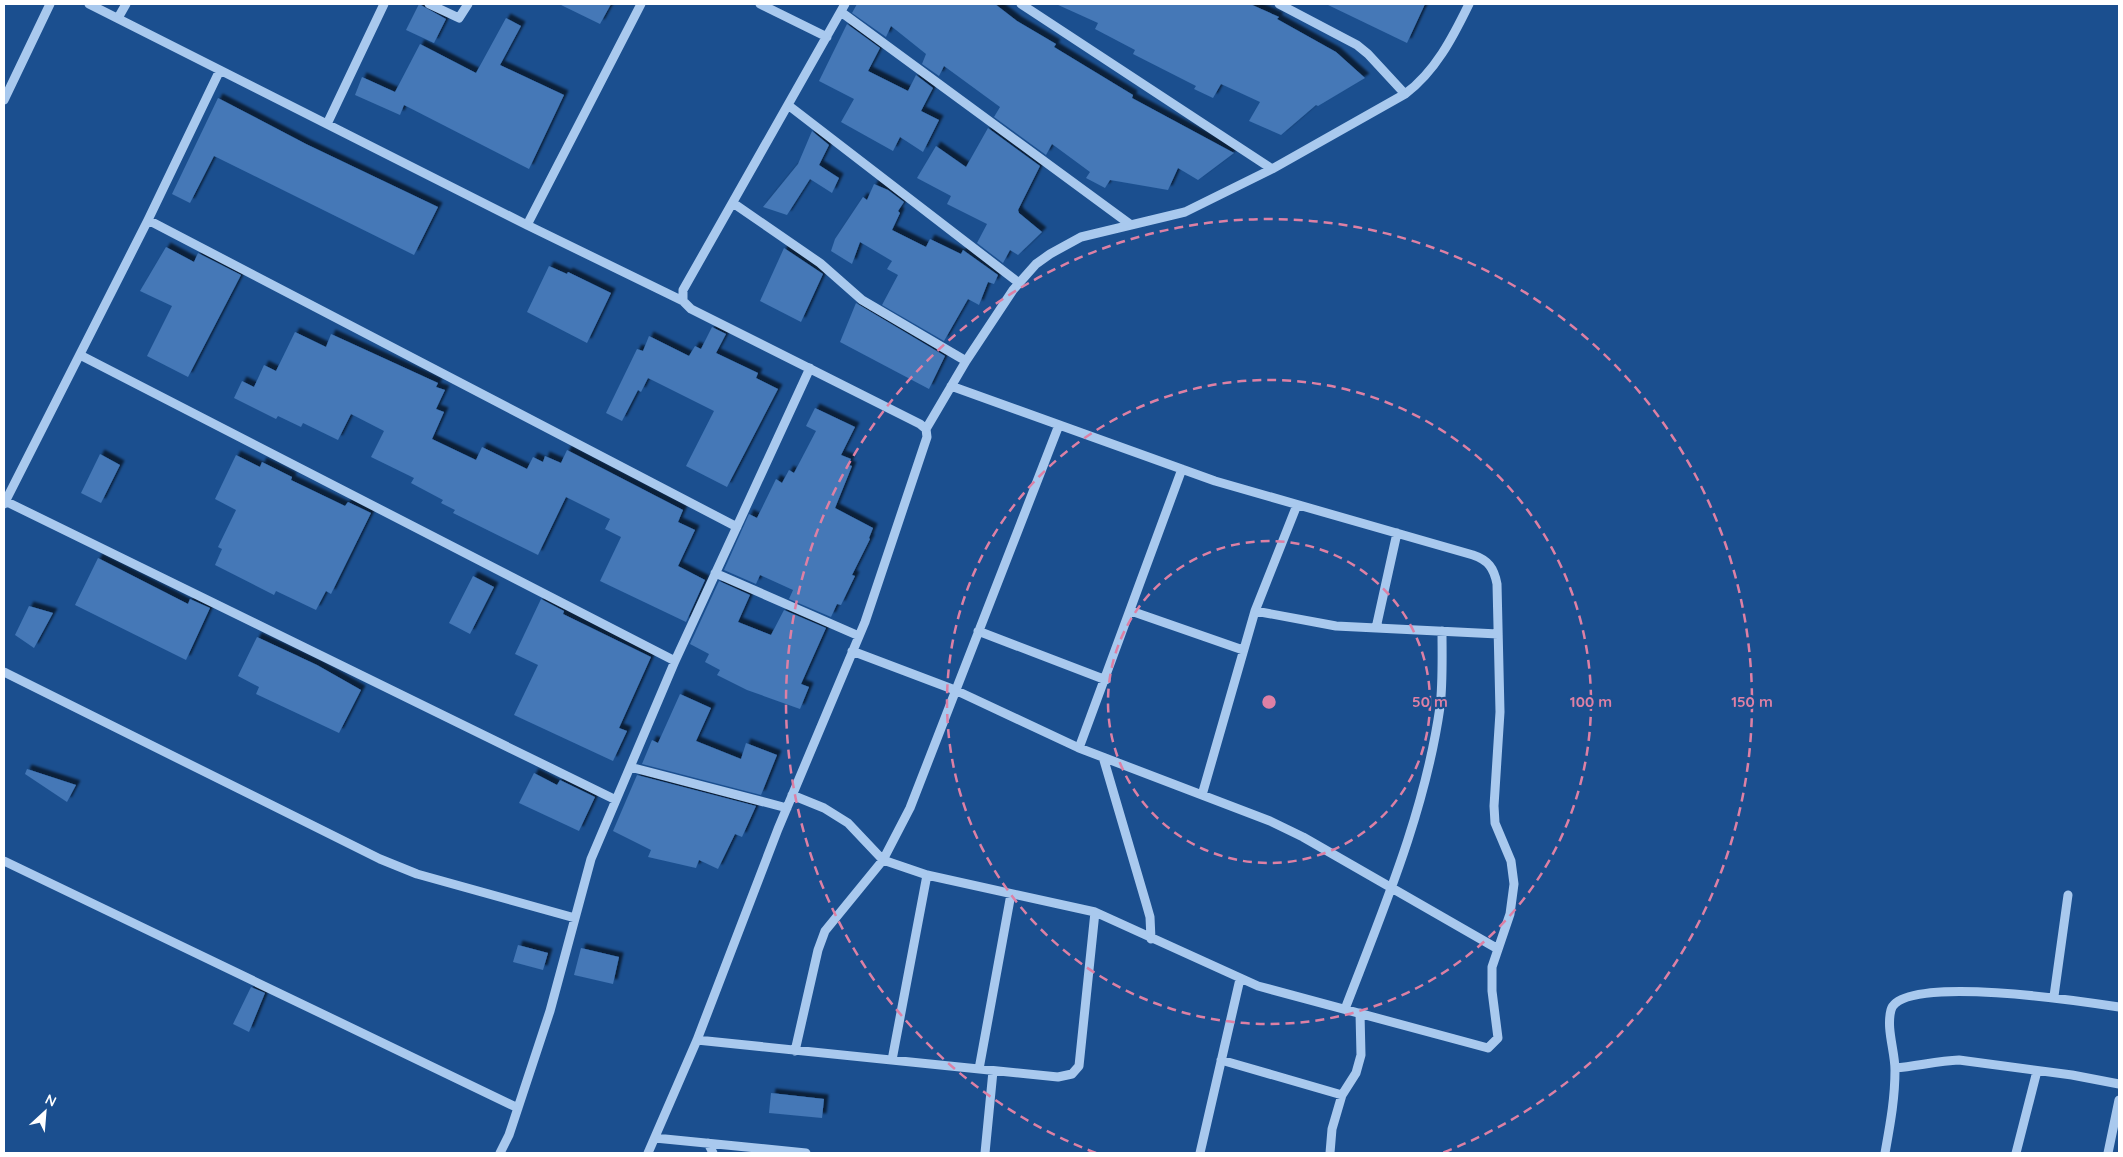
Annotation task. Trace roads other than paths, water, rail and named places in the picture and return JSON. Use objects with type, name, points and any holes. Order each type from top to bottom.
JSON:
[{"type":"street","points":[[4,100],[50,4]]},
{"type":"street","points":[[89,4],[527,226],[684,301],[691,309],[810,368],[926,429]]},
{"type":"street","points":[[118,18],[126,4]]},
{"type":"street","points":[[327,124],[384,4]]},
{"type":"street","points":[[429,4],[459,18],[468,4]]},
{"type":"street","points":[[527,226],[641,4]]},
{"type":"street","points":[[760,4],[827,37]]},
{"type":"street","points":[[1021,4],[1272,169]]},
{"type":"street","points":[[1280,4],[1357,45],[1368,54],[1405,94]]},
{"type":"street","points":[[648,1153],[697,1040],[792,795],[859,636],[927,437],[926,429],[966,361],[1018,284],[1036,264],[1050,254],[1082,237],[1185,212],[1272,169],[1405,94],[1417,86],[1429,72],[1454,36],[1469,4]]},
{"type":"street","points":[[684,301],[684,290],[843,8],[1131,225]]},
{"type":"street","points":[[220,70],[148,220],[5,502],[616,800]]},
{"type":"street","points":[[788,105],[1018,284]]},
{"type":"street","points":[[733,203],[820,263],[862,300],[966,361]]},
{"type":"street","points":[[148,220],[737,527]]},
{"type":"street","points":[[80,355],[675,661]]},
{"type":"street","points":[[500,1153],[518,1108],[550,1011],[590,859],[675,661],[810,368]]},
{"type":"street","points":[[792,795],[824,808],[848,823],[883,860],[928,875],[1095,912],[1258,986],[1488,1048],[1498,1038],[1492,991],[1492,967],[1510,914],[1514,884],[1511,861],[1495,823],[1500,712],[1496,584],[1495,574],[1489,563],[1473,555],[1182,469],[951,386]]},
{"type":"street","points":[[796,1050],[818,950],[825,931],[883,860],[910,808],[1059,425]]},
{"type":"street","points":[[1079,748],[1106,680],[1182,469]]},
{"type":"street","points":[[1202,795],[1255,611],[1297,504]]},
{"type":"street","points":[[1376,628],[1397,533]]},
{"type":"street","points":[[715,574],[859,636]]},
{"type":"street","points":[[1130,611],[1243,650]]},
{"type":"street","points":[[1255,611],[1336,626],[1498,634]]},
{"type":"street","points":[[978,631],[1106,680]]},
{"type":"street","points":[[1345,1010],[1392,888],[1423,793],[1440,705],[1442,631]]},
{"type":"street","points":[[852,652],[955,690],[1079,748],[1270,821],[1304,837],[1498,949]]},
{"type":"street","points":[[4,672],[380,859],[417,874],[575,918]]},
{"type":"street","points":[[1103,756],[1150,917],[1151,938]]},
{"type":"street","points":[[630,767],[787,808]]},
{"type":"street","points":[[4,861],[518,1108]]},
{"type":"street","points":[[892,1060],[928,875]]},
{"type":"street","points":[[979,1070],[1011,894]]},
{"type":"street","points":[[2054,996],[2068,895]]},
{"type":"street","points":[[697,1040],[979,1070],[1058,1077],[1072,1074],[1079,1066],[1095,912]]},
{"type":"street","points":[[1200,1153],[1240,979]]},
{"type":"street","points":[[1885,1153],[1895,1100],[1895,1068],[1890,1022],[1892,1008],[1901,998],[1916,994],[2001,991],[2054,996],[2119,1007]]},
{"type":"street","points":[[1330,1153],[1332,1129],[1342,1095],[1356,1073],[1361,1055],[1360,1014]]},
{"type":"street","points":[[1221,1060],[1342,1095]]},
{"type":"street","points":[[1895,1068],[1930,1064],[1942,1060],[1959,1060],[2119,1084]]},
{"type":"street","points":[[985,1153],[994,1071]]},
{"type":"street","points":[[2016,1153],[2037,1071]]},
{"type":"street","points":[[2108,1153],[2119,1100]]},
{"type":"street","points":[[655,1138],[806,1153]]},
{"type":"street","points":[[708,1143],[712,1153]]}]
